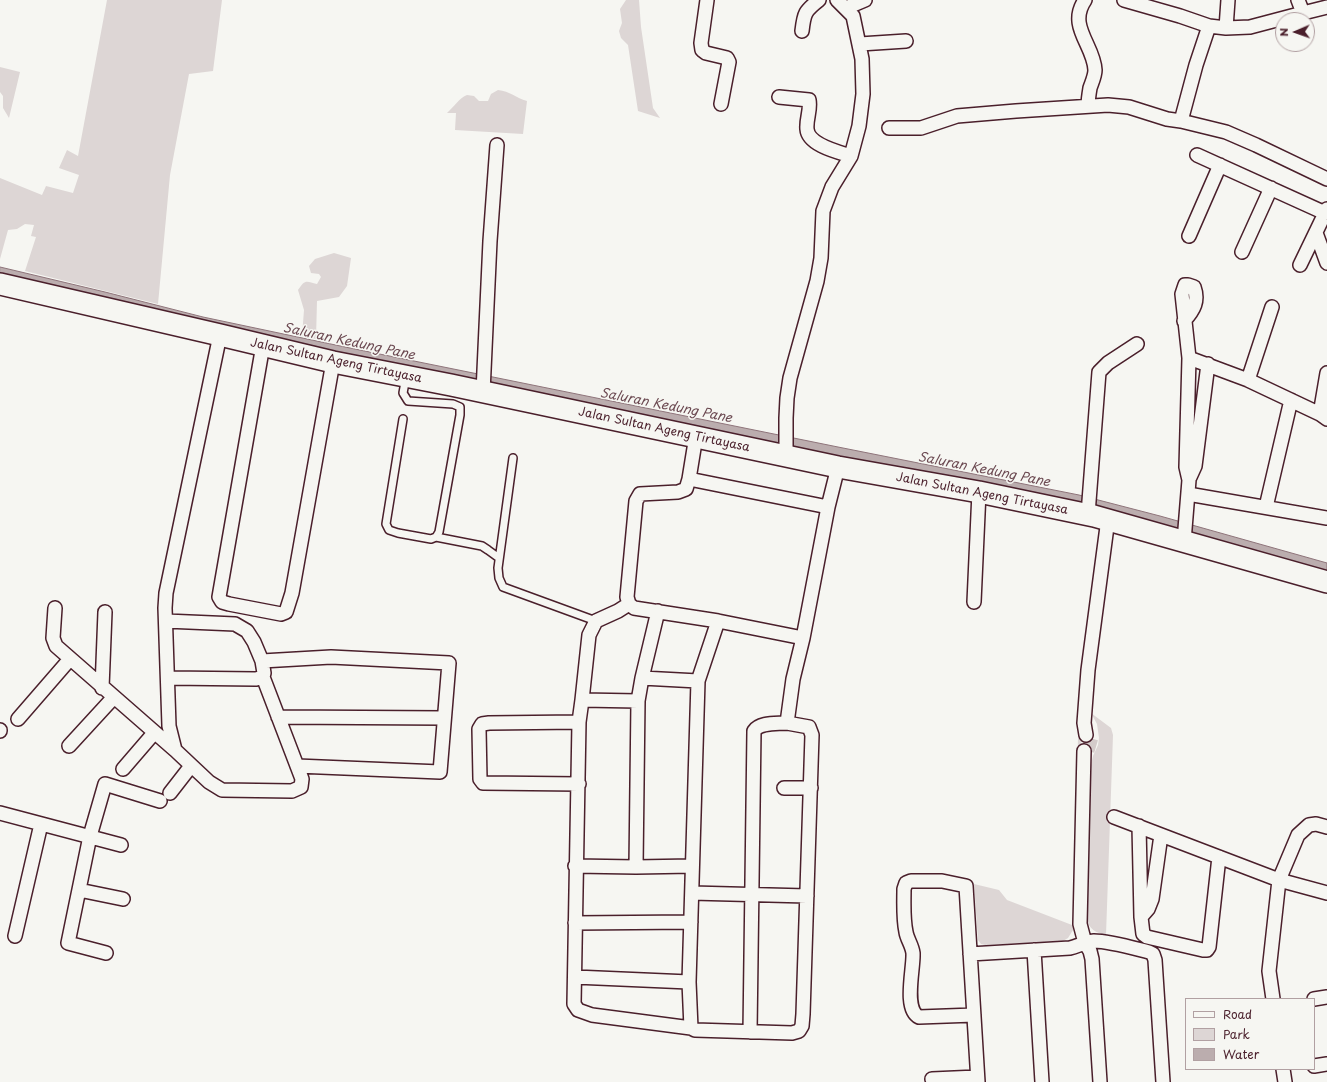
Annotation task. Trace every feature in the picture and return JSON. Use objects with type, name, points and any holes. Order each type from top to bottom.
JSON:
[{"type":"main road","name":"Jalan Sultan Ageng Tirtayasa","points":[[0,284],[220,334],[332,362],[482,390],[696,436],[786,452],[838,467],[979,492],[1089,506],[1108,519],[1184,539],[1327,582]]},
{"type":"street","points":[[707,0],[701,43],[702,50],[706,53],[727,58],[729,62],[721,104]]},
{"type":"street","points":[[802,31],[804,17],[808,9],[819,0]]},
{"type":"street","points":[[841,4],[865,0]]},
{"type":"street","points":[[1085,0],[1080,9],[1078,23],[1091,55],[1095,71],[1090,89],[1088,106]]},
{"type":"street","points":[[1124,0],[1209,26],[1226,28],[1250,27],[1275,20]]},
{"type":"street","points":[[1226,28],[1228,0]]},
{"type":"street","points":[[1298,0],[1303,12]]},
{"type":"street","points":[[786,452],[787,404],[790,378],[817,281],[823,211],[832,187],[851,156],[859,126],[863,94],[860,44],[853,16],[841,4]]},
{"type":"street","points":[[1307,12],[1327,7]]},
{"type":"street","points":[[1181,121],[1196,65],[1209,26]]},
{"type":"street","points":[[860,44],[906,41]]},
{"type":"street","points":[[779,97],[809,100],[810,105],[807,130],[810,137],[822,146],[851,156]]},
{"type":"street","points":[[889,128],[921,128],[957,116],[1024,110],[1108,105],[1129,107],[1167,119],[1181,121],[1232,135],[1327,179]]},
{"type":"street","points":[[482,390],[497,145]]},
{"type":"street","points":[[1197,155],[1326,211],[1300,266]]},
{"type":"street","points":[[1189,236],[1220,165]]},
{"type":"street","points":[[1242,252],[1271,188]]},
{"type":"street","points":[[1316,233],[1327,263]]},
{"type":"street","points":[[1248,380],[1272,306]]},
{"type":"street","points":[[1184,321],[1189,358],[1186,467],[1189,480],[1184,539]]},
{"type":"street","points":[[175,750],[169,726],[166,593],[220,334]]},
{"type":"street","points":[[1089,506],[1099,372],[1108,363],[1136,344]]},
{"type":"street","points":[[263,345],[219,597],[222,602],[229,604],[281,614],[286,612],[292,593],[332,362]]},
{"type":"street","points":[[1189,358],[1248,380],[1323,417],[1326,373]]},
{"type":"street","points":[[1189,480],[1195,466],[1208,364]]},
{"type":"street","points":[[1266,507],[1291,400]]},
{"type":"street","points":[[696,436],[686,489],[678,492],[640,494],[636,501],[627,597],[629,604],[634,608],[718,621],[803,638]]},
{"type":"street","points":[[787,723],[793,679],[803,638],[828,507],[838,467]]},
{"type":"street","points":[[689,479],[828,507]]},
{"type":"street","points":[[974,602],[979,492]]},
{"type":"street","points":[[1188,494],[1327,518]]},
{"type":"street","points":[[1090,734],[1091,726],[1084,714],[1088,670],[1108,519]]},
{"type":"street","points":[[629,604],[596,621],[589,635],[582,700],[578,722],[574,1004],[578,1010],[584,1013],[691,1028],[695,1030],[750,1032],[792,1033],[799,1031],[802,1026],[812,735],[809,728],[787,723],[763,725],[756,727],[754,731],[750,1032]]},
{"type":"street","points":[[55,608],[53,638],[56,646],[102,688],[175,750],[209,782],[222,790],[292,791],[301,788],[302,779],[263,677],[264,668],[262,661],[254,642],[247,631],[235,624],[166,621]]},
{"type":"street","points":[[636,867],[638,701],[658,611]]},
{"type":"street","points":[[102,688],[105,612]]},
{"type":"street","points":[[691,1028],[689,982],[698,681],[718,621]]},
{"type":"street","points":[[262,661],[331,657],[449,663],[440,772],[297,766]]},
{"type":"street","points":[[18,719],[70,659]]},
{"type":"street","points":[[168,678],[250,680],[263,677]]},
{"type":"street","points":[[642,678],[698,681]]},
{"type":"street","points":[[69,746],[114,697]]},
{"type":"street","points":[[582,700],[638,701]]},
{"type":"street","points":[[278,717],[444,718]]},
{"type":"street","points":[[578,722],[489,723],[482,724],[479,729],[480,779],[483,783],[578,784]]},
{"type":"street","points":[[123,769],[154,733]]},
{"type":"street","points":[[1086,751],[1084,766],[1080,924],[1085,943],[1090,951],[1092,959],[1100,1082]]},
{"type":"street","points":[[106,953],[68,943],[90,836],[105,784],[165,797],[191,766]]},
{"type":"street","points":[[784,788],[810,788]]},
{"type":"street","points":[[0,813],[121,845]]},
{"type":"street","points":[[1114,817],[1280,880],[1327,893]]},
{"type":"street","points":[[15,936],[41,824]]},
{"type":"street","points":[[1273,998],[1269,970],[1280,880],[1298,835],[1309,825],[1316,824],[1327,827]]},
{"type":"street","points":[[1139,826],[1141,917],[1143,934],[1147,937],[1203,950],[1207,950],[1209,948],[1219,857]]},
{"type":"street","points":[[1141,917],[1148,909],[1152,899],[1161,835]]},
{"type":"street","points":[[575,866],[692,866]]},
{"type":"street","points":[[932,1079],[977,1080],[974,1015],[966,886],[942,881],[911,881],[906,883],[904,889],[906,933],[913,954],[910,995],[912,1010],[915,1015],[919,1017],[974,1015]]},
{"type":"street","points":[[79,890],[123,899]]},
{"type":"street","points":[[692,893],[807,896]]},
{"type":"street","points":[[575,923],[691,922]]},
{"type":"street","points":[[970,954],[1070,948],[1094,941],[1153,954],[1155,960],[1163,1082]]},
{"type":"street","points":[[1034,950],[1042,1082]]},
{"type":"street","points":[[575,977],[689,982]]},
{"type":"street","points":[[1315,999],[1327,997]]},
{"type":"street","points":[[1315,1066],[1327,1064]]},
{"type":"lane","points":[[406,377],[403,394],[408,402],[453,404],[460,407],[460,415],[439,532],[436,537]]},
{"type":"lane","points":[[403,419],[386,524],[389,530],[431,539],[436,537],[482,546],[499,558]]},
{"type":"lane","points":[[513,458],[499,558],[499,578],[503,587],[596,621]]},
{"type":"green space","points":[[107,0],[222,0],[213,71],[189,74],[170,175],[158,304],[25,271],[36,237],[31,236],[34,225],[25,224],[17,229],[8,230],[0,259],[0,178],[42,195],[46,186],[73,193],[79,175],[59,168],[67,150],[78,156]]},
{"type":"green space","points":[[626,0],[639,0],[641,27],[653,108],[660,118],[638,111],[628,45],[621,38],[619,31],[622,23],[620,9]]},
{"type":"green space","points":[[0,67],[20,72],[9,118],[3,108],[3,96],[0,92]]},
{"type":"green space","points":[[498,90],[527,101],[523,134],[455,130],[456,113],[447,113],[459,100],[467,95],[474,96],[479,101],[488,101],[491,94]]},
{"type":"green space","points":[[334,253],[351,258],[347,286],[339,297],[317,301],[316,339],[302,336],[304,310],[298,290],[304,282],[317,284],[321,277],[319,274],[311,273],[309,266],[315,259]]},
{"type":"green space","points":[[1097,549],[1099,549],[1079,724],[1079,733],[1081,738],[1073,930],[1068,938],[1063,941],[981,944],[978,940],[974,884],[999,890],[1007,900],[1072,925],[1073,924],[1079,701]]},
{"type":"green space","points":[[1091,713],[1111,728],[1113,735],[1106,935],[1093,930],[1086,918],[1089,774],[1099,738],[1097,724]]},
{"type":"water","points":[[0,267],[203,317],[1079,495],[1327,563],[1327,572],[836,456],[343,356],[0,276]]},
{"type":"tunnel","points":[[1088,751],[1093,734]]},
{"type":"water label","name":"Saluran Kedung Pane","points":[[349,342]]},
{"type":"water label","name":"Saluran Kedung Pane","points":[[666,406]]},
{"type":"water label","name":"Saluran Kedung Pane","points":[[984,470]]}]
